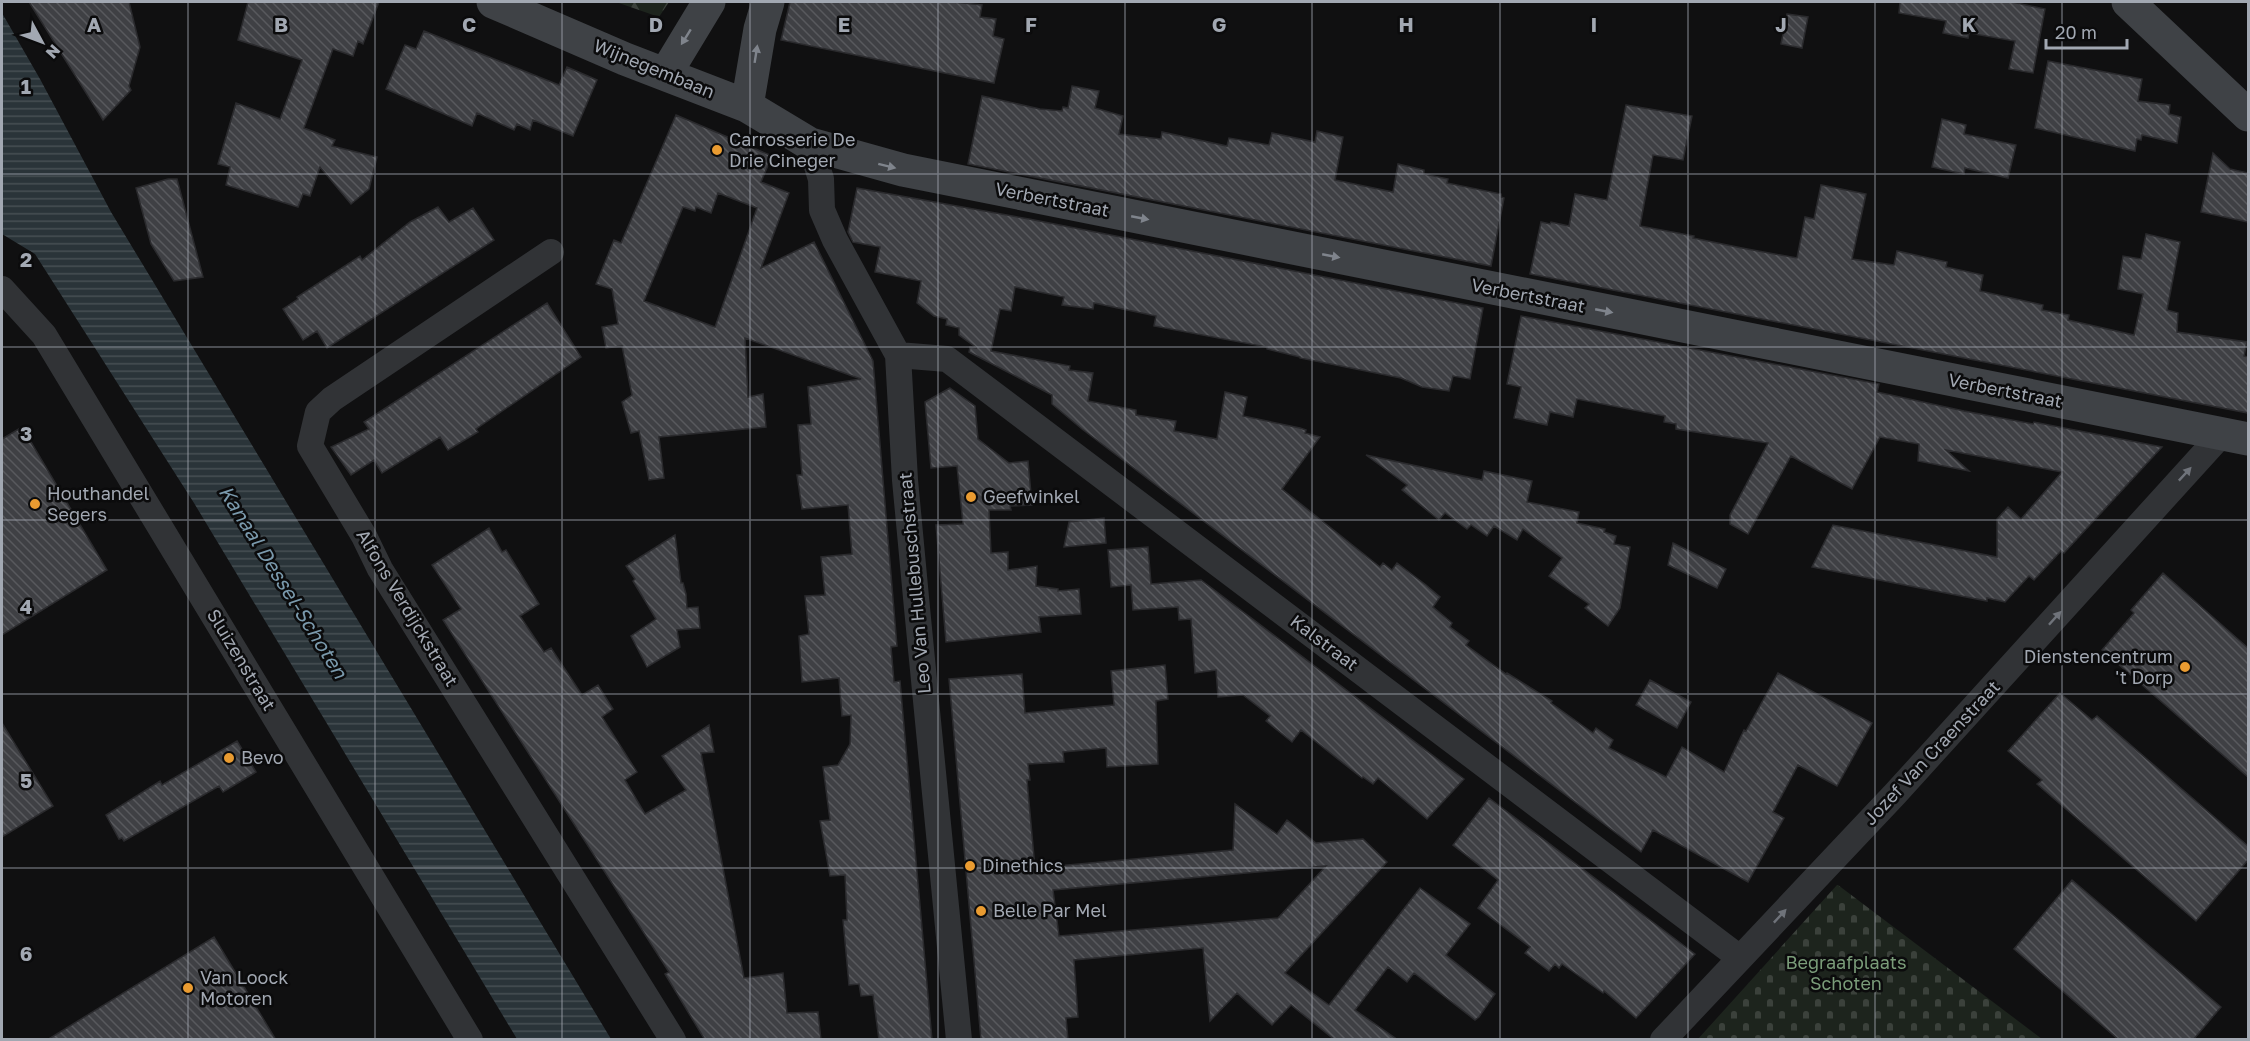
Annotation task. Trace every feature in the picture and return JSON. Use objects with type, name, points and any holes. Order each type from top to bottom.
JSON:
[{"type":"street","name":"Wijnegembaan","points":[[493,2],[625,58],[747,106],[810,144]]},
{"type":"street","points":[[666,73],[683,41],[709,2]]},
{"type":"street","points":[[747,106],[760,29],[768,2]]},
{"type":"street","points":[[2128,2],[2248,115]]},
{"type":"street","name":"Leo Van Hullebuschstraat","points":[[810,144],[821,179],[822,210],[835,240],[898,355],[914,573],[959,1040]]},
{"type":"street","name":"Verbertstraat","points":[[810,144],[903,171],[2235,437]]},
{"type":"street","name":"Alfons Verdijckstraat","points":[[551,252],[332,399],[318,412],[310,446],[385,577],[673,1040]]},
{"type":"street","name":"Sluizenstraat","points":[[2,289],[44,335],[470,1040]]},
{"type":"street","name":"Kalstraat","points":[[898,355],[947,359],[1740,958]]},
{"type":"street","name":"Jozef Van Craenstraat","points":[[1663,1040],[2235,437]]},
{"type":"green space","points":[[616,2],[669,2],[659,17]]},
{"type":"green space","name":"Begraafplaats Schoten","points":[[1838,885],[2042,1039],[1698,1039]]},
{"type":"water","name":"Kanaal Dessel-Schoten","points":[[2,13],[111,212],[611,1039],[517,1039],[194,503],[35,254],[2,234]]},
{"type":"building","points":[[29,2],[129,2],[140,47],[129,86],[131,90],[103,120]]},
{"type":"building","points":[[248,2],[379,2],[363,44],[358,41],[353,56],[333,49],[304,128],[335,140],[332,146],[377,157],[369,189],[351,204],[320,167],[310,196],[303,194],[298,207],[226,185],[230,167],[218,164],[236,103],[280,119],[302,60],[238,40]]},
{"type":"building","points":[[790,2],[953,2],[982,5],[980,17],[996,19],[993,36],[1004,39],[994,83],[781,40]]},
{"type":"building","points":[[1900,2],[2012,2],[2045,9],[2033,73],[2009,69],[2015,41],[1969,33],[1968,38],[1943,33],[1946,21],[1899,13]]},
{"type":"building","points":[[1787,14],[1808,17],[1802,48],[1781,44]]},
{"type":"building","points":[[424,31],[559,85],[567,67],[597,80],[573,136],[533,120],[530,130],[517,124],[514,130],[477,113],[472,126],[386,89],[405,45],[416,49]]},
{"type":"building","points":[[2048,61],[2142,79],[2138,101],[2170,105],[2169,114],[2181,117],[2177,143],[2142,135],[2141,140],[2137,139],[2135,151],[2035,128]]},
{"type":"building","points":[[1072,86],[1099,91],[1095,108],[1123,116],[1119,134],[1161,139],[1162,132],[1227,146],[1229,138],[1269,145],[1272,133],[1315,142],[1317,131],[1343,137],[1335,180],[1393,192],[1398,164],[1424,170],[1424,174],[1448,179],[1447,183],[1501,194],[1504,198],[1491,266],[968,164],[982,96],[1040,109],[1062,111],[1063,107],[1068,108]]},
{"type":"building","points":[[1626,105],[1692,116],[1683,160],[1653,155],[1640,226],[1797,258],[1805,217],[1814,219],[1821,185],[1866,194],[1852,259],[1894,265],[1897,251],[1947,262],[1946,267],[1983,275],[1980,291],[2043,305],[2042,310],[2069,315],[2068,320],[2134,335],[2143,294],[2118,289],[2123,256],[2141,259],[2146,234],[2180,242],[2167,310],[2178,313],[2177,332],[2247,342],[2244,356],[2248,357],[2248,413],[1530,274],[1541,222],[1569,226],[1575,194],[1607,200]]},
{"type":"building","points":[[676,115],[772,156],[761,182],[789,193],[761,268],[814,242],[873,361],[897,646],[891,647],[894,682],[900,681],[932,1040],[879,1040],[873,995],[861,996],[859,984],[849,985],[843,920],[847,920],[845,875],[830,876],[820,821],[830,820],[823,767],[838,765],[850,744],[851,715],[842,716],[839,678],[802,682],[799,636],[809,634],[805,596],[825,595],[821,557],[852,554],[848,505],[802,509],[797,475],[802,475],[798,425],[811,424],[808,387],[861,379],[745,338],[748,397],[763,394],[766,427],[659,437],[664,478],[649,480],[639,431],[631,433],[622,402],[632,395],[622,346],[606,348],[602,327],[618,324],[612,289],[596,284],[614,240],[621,243]],"holes":[[[718,193],[757,208],[715,327],[644,301],[683,207],[695,211],[696,207],[711,213]]]},
{"type":"building","points":[[1942,119],[1966,125],[1964,134],[2016,145],[2008,178],[1965,168],[1964,174],[1932,167]]},
{"type":"building","points":[[2213,153],[2230,169],[2248,173],[2248,222],[2201,212]]},
{"type":"building","points":[[168,179],[177,179],[203,277],[174,281],[151,244],[136,188]]},
{"type":"building","points":[[857,188],[1029,219],[1483,308],[1470,379],[1453,376],[1449,391],[1422,387],[1401,378],[1300,358],[1267,349],[1267,347],[1154,326],[1156,316],[1094,303],[1093,309],[1062,305],[1064,297],[1015,287],[1011,311],[1000,309],[991,351],[1070,366],[1069,370],[1093,373],[1088,401],[1136,410],[1136,415],[1176,421],[1174,431],[1217,439],[1225,392],[1247,397],[1243,416],[1300,428],[1306,430],[1305,433],[1320,437],[1282,489],[1380,567],[1383,563],[1392,570],[1397,563],[1426,585],[1440,597],[1433,607],[1452,623],[1450,627],[1469,641],[1466,645],[1506,674],[1552,701],[1551,703],[1593,733],[1596,728],[1613,740],[1609,748],[1666,777],[1682,747],[1724,772],[1744,730],[1746,731],[1778,673],[1872,723],[1837,786],[1798,765],[1773,812],[1784,818],[1748,882],[1653,830],[1641,852],[1082,429],[1052,404],[1052,395],[969,352],[970,347],[977,348],[959,335],[959,328],[946,325],[947,319],[934,316],[917,303],[921,281],[875,272],[880,247],[853,242],[848,232]]},
{"type":"building","points":[[438,207],[449,222],[473,208],[494,240],[327,348],[317,331],[303,340],[283,309],[298,299],[297,297],[360,256],[362,260],[410,222]]},
{"type":"building","points":[[547,303],[581,357],[476,429],[478,432],[448,450],[440,437],[382,473],[374,460],[351,475],[331,447],[369,429],[364,422]]},
{"type":"building","points":[[1521,316],[1879,384],[1877,392],[1964,411],[2162,447],[2064,553],[2061,551],[2034,580],[2029,576],[2005,602],[1987,598],[1987,601],[1812,567],[1833,525],[1997,557],[1997,519],[2008,507],[2021,519],[2062,472],[1946,450],[1969,471],[1918,461],[1919,444],[1880,437],[1852,489],[1791,456],[1748,534],[1730,524],[1730,515],[1768,443],[1676,429],[1676,424],[1664,422],[1665,416],[1577,399],[1573,417],[1550,412],[1547,425],[1514,418],[1521,387],[1507,384]]},
{"type":"building","points":[[950,388],[975,406],[978,439],[1009,463],[1028,461],[1032,505],[1010,506],[1011,510],[989,510],[991,553],[1008,552],[1008,570],[1037,566],[1036,586],[1058,589],[1058,591],[1079,589],[1081,614],[1039,617],[1041,632],[946,642],[936,525],[963,524],[957,466],[931,468],[925,402]]},
{"type":"building","name":"Houthandel Segers","points":[[22,427],[107,570],[2,635],[2,439]]},
{"type":"building","points":[[1366,455],[1482,480],[1484,471],[1532,481],[1527,502],[1579,512],[1577,523],[1605,529],[1604,532],[1616,536],[1614,544],[1630,547],[1620,608],[1608,626],[1585,608],[1589,604],[1549,576],[1562,558],[1523,529],[1517,540],[1494,526],[1487,536],[1471,525],[1467,529],[1445,513],[1439,520],[1402,490],[1407,485]]},
{"type":"building","points":[[1104,518],[1106,543],[1064,547],[1069,522]]},
{"type":"building","points":[[489,528],[502,552],[506,550],[539,604],[520,616],[544,652],[551,648],[582,695],[598,685],[613,709],[602,717],[637,772],[625,780],[645,814],[686,790],[662,756],[709,725],[714,752],[701,753],[744,978],[783,973],[787,1013],[818,1012],[821,1040],[705,1040],[665,974],[669,972],[443,620],[461,609],[432,565]]},
{"type":"building","points":[[675,535],[681,583],[683,583],[686,594],[687,608],[698,607],[700,628],[677,630],[680,647],[647,667],[631,636],[656,619],[626,566]]},
{"type":"building","points":[[1673,543],[1726,569],[1717,588],[1668,565]]},
{"type":"building","points":[[1148,547],[1151,584],[1201,580],[1464,779],[1427,819],[1378,778],[1373,784],[1362,778],[1301,730],[1292,742],[1266,721],[1270,716],[1243,695],[1218,697],[1216,670],[1195,673],[1191,619],[1179,620],[1178,607],[1133,610],[1131,585],[1111,587],[1108,550]]},
{"type":"building","name":"Dienstencentrum 't Dorp","points":[[2163,573],[2248,648],[2248,777],[2102,650],[2134,613],[2131,610]]},
{"type":"building","points":[[1165,665],[1168,699],[1156,701],[1158,764],[1107,767],[1106,748],[1063,752],[1064,762],[1028,764],[1030,780],[1027,780],[1035,868],[1233,850],[1235,804],[1277,834],[1287,820],[1316,843],[1363,839],[1387,862],[1285,973],[1329,1005],[1420,888],[1470,924],[1446,955],[1495,994],[1479,1017],[1475,1020],[1414,973],[1407,982],[1388,967],[1355,1010],[1398,1040],[1335,1040],[1291,1005],[1272,1025],[1237,993],[1210,1021],[1203,948],[1074,960],[1078,1017],[1066,1018],[1068,1040],[981,1040],[949,679],[1022,674],[1025,713],[1114,705],[1111,671]],"holes":[[[1326,866],[1278,918],[1059,936],[1053,890]]]},
{"type":"building","points":[[1650,680],[1691,702],[1677,728],[1636,705]]},
{"type":"building","points":[[2060,693],[2092,720],[2097,716],[2248,846],[2248,860],[2196,921],[2037,784],[2042,780],[2008,751]]},
{"type":"building","points":[[2,723],[53,806],[2,837]]},
{"type":"building","points":[[237,741],[256,772],[223,792],[219,786],[124,841],[122,838],[119,839],[106,815],[160,781],[162,785]]},
{"type":"building","points":[[1489,798],[1695,954],[1636,1018],[1604,991],[1603,993],[1562,964],[1559,968],[1555,964],[1549,971],[1525,953],[1530,947],[1478,908],[1498,880],[1453,845]]},
{"type":"building","points":[[2072,880],[2221,1007],[2193,1040],[2119,1040],[2014,949]]},
{"type":"building","name":"Van Loock Motoren","points":[[214,937],[276,1040],[47,1040]]},
{"type":"place","name":"Carrosserie De Drie Cineger","points":[[717,150]]},
{"type":"place","name":"Geefwinkel","points":[[971,497]]},
{"type":"place","name":"Houthandel Segers","points":[[35,504]]},
{"type":"place","name":"Dienstencentrum 't Dorp","points":[[2185,667]]},
{"type":"place","name":"Bevo","points":[[229,758]]},
{"type":"place","name":"Dinethics","points":[[970,866]]},
{"type":"place","name":"Belle Par Mel","points":[[981,911]]},
{"type":"place","name":"Van Loock Motoren","points":[[188,988]]}]
